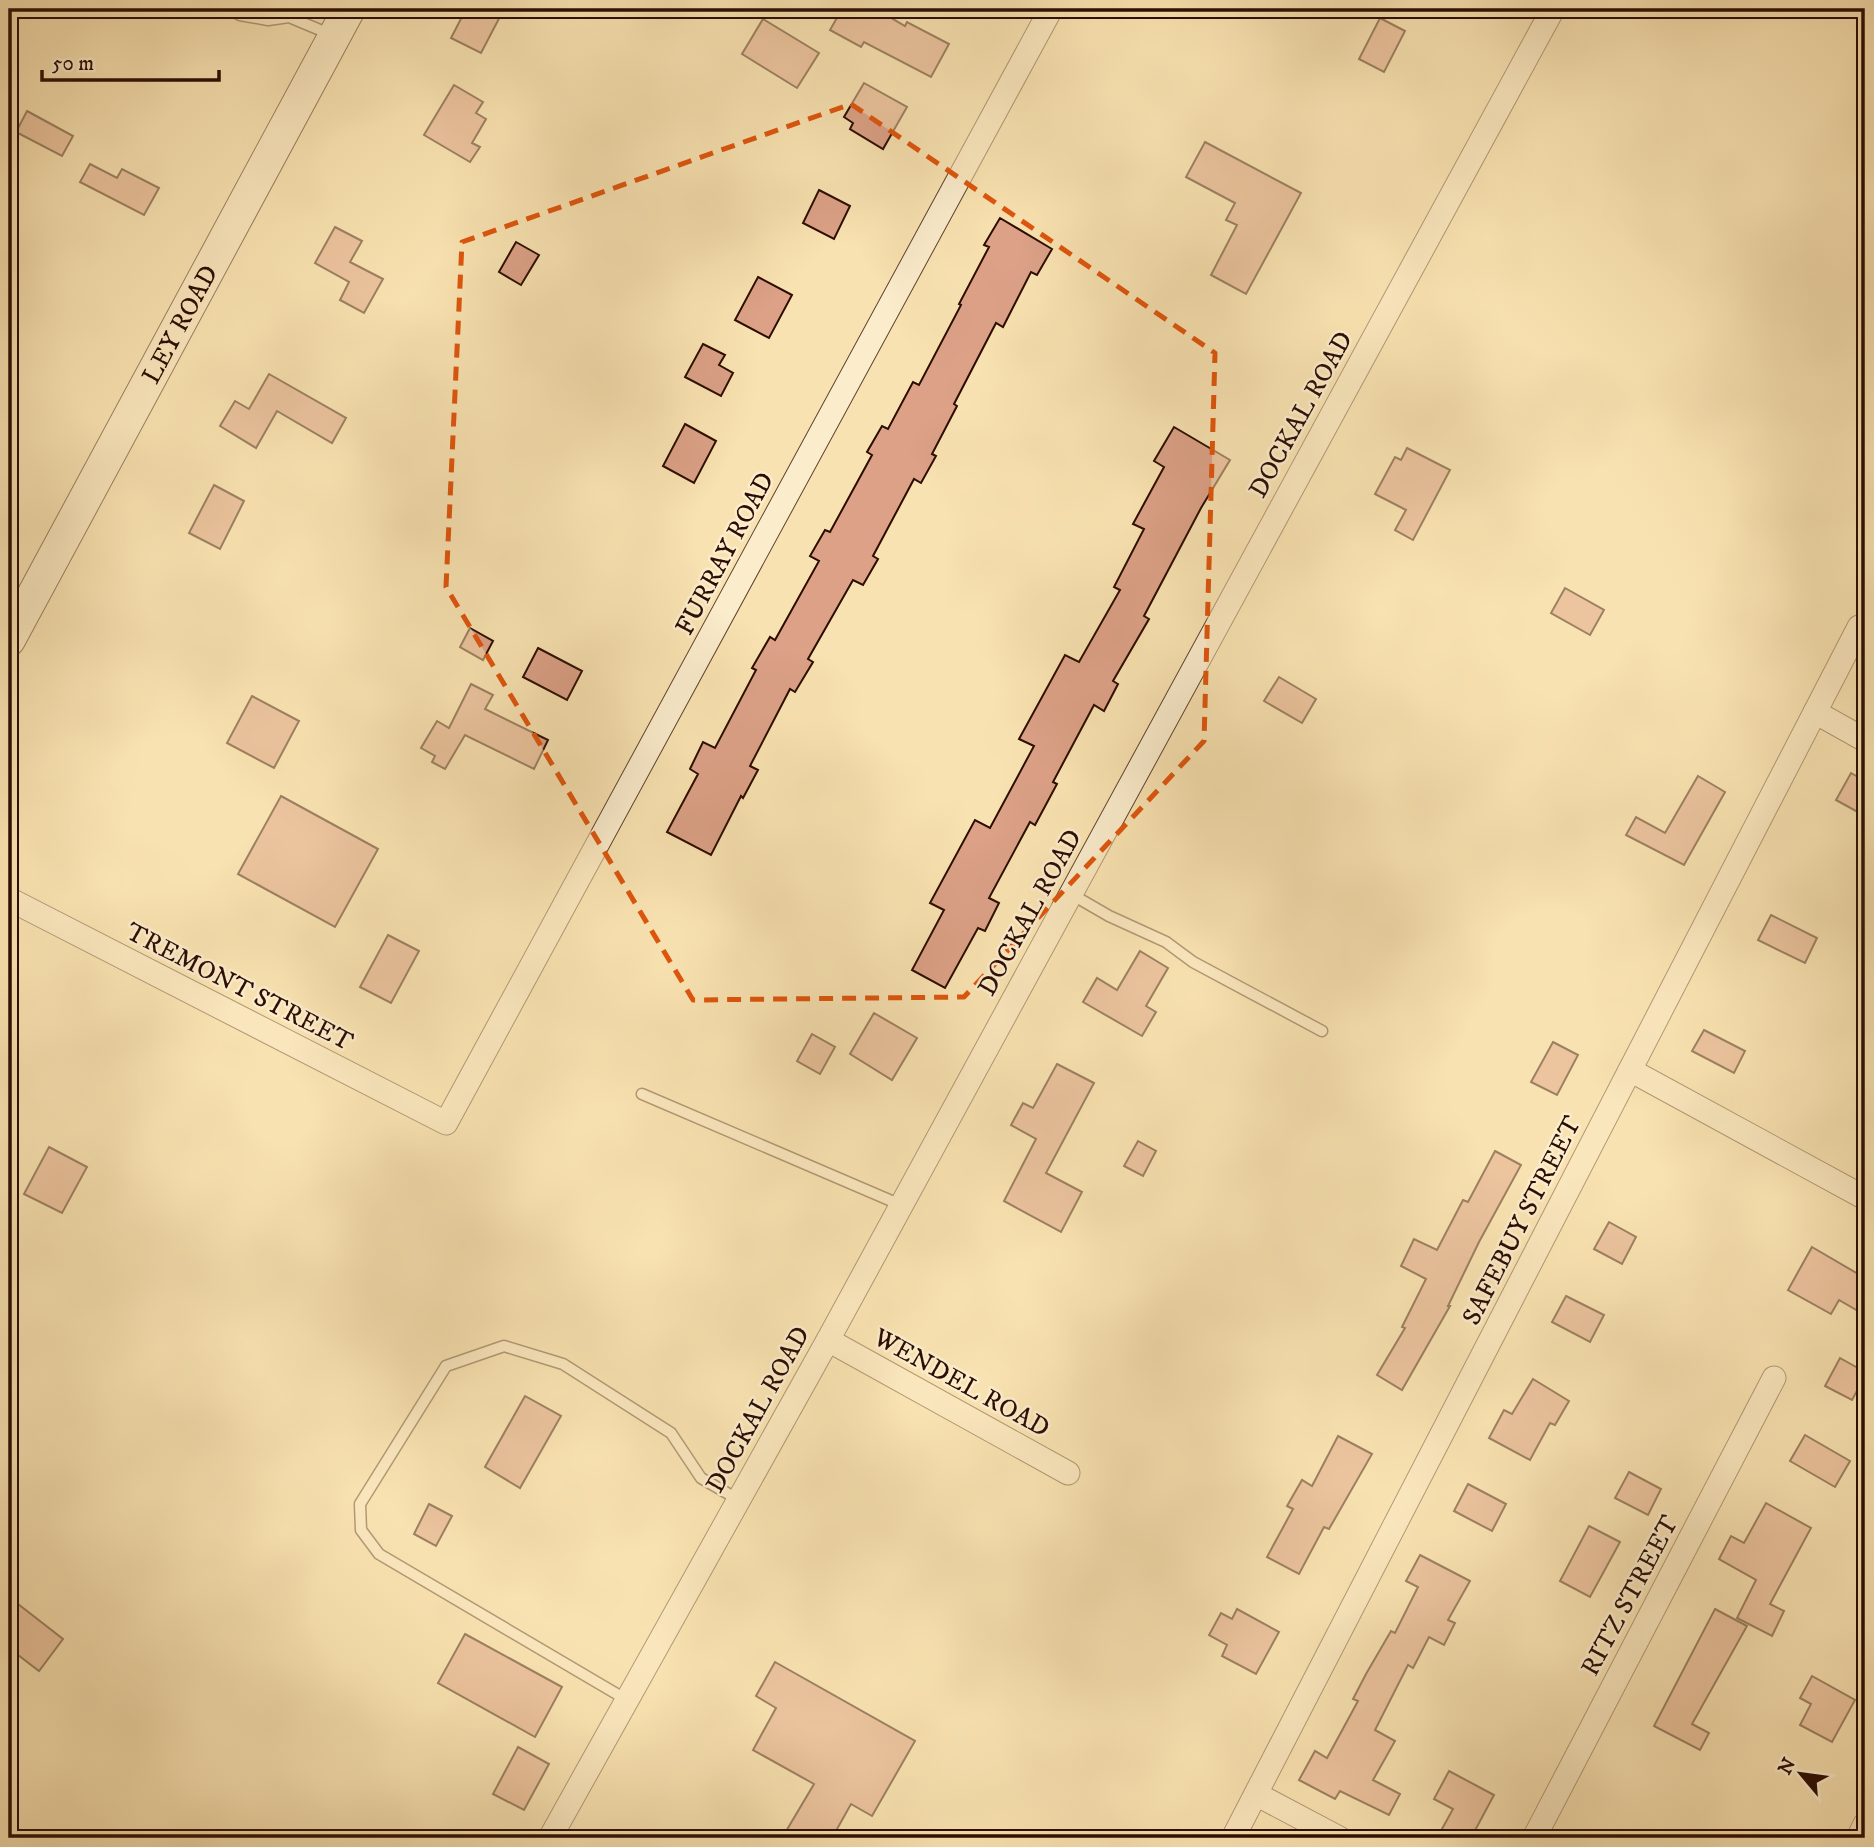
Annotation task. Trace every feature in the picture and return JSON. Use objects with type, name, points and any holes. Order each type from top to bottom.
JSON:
[{"type":"main road","name":"LEY ROAD","points":[[9,640],[342,22]]},
{"type":"street","name":"FURRAY ROAD","points":[[446,1123],[1051,9]]},
{"type":"street","name":"DOCKAL ROAD","points":[[550,1838],[828,1340],[1553,9]]},
{"type":"street","name":"SAFEBUY STREET","points":[[1233,1838],[1859,627]]},
{"type":"street","points":[[1815,712],[1865,740]]},
{"type":"street","name":"TREMONT STREET","points":[[9,899],[446,1123]]},
{"type":"street","points":[[1630,1070],[1865,1198]]},
{"type":"street","name":"WENDEL ROAD","points":[[828,1340],[1069,1473]]},
{"type":"street","name":"RITZ STREET","points":[[1534,1838],[1774,1378]]},
{"type":"street","points":[[1256,1794],[1339,1838]]},
{"type":"street","points":[[1858,1838],[1865,1824]]},
{"type":"lane","points":[[229,9],[240,15],[268,20],[289,17],[342,22]]},
{"type":"lane","points":[[1071,894],[1109,916],[1167,942],[1193,962],[1322,1031]]},
{"type":"lane","points":[[642,1094],[901,1205]]},
{"type":"lane","points":[[627,1700],[379,1554],[361,1530],[360,1504],[446,1366],[503,1346],[563,1364],[671,1433],[701,1478],[738,1500]]},
{"type":"highlighted area","points":[[851,104],[1215,353],[1204,741],[964,997],[693,1000],[446,587],[462,242]]},
{"type":"building","points":[[466,9],[504,9],[481,53],[451,38]]},
{"type":"building","points":[[842,9],[876,9],[905,26],[907,22],[949,44],[931,77],[864,42],[861,47],[830,30]]},
{"type":"building","points":[[1380,18],[1405,31],[1384,72],[1359,59]]},
{"type":"building","points":[[763,19],[819,53],[797,88],[742,54]]},
{"type":"building","points":[[864,83],[907,107],[883,149],[850,129],[853,123],[844,117]]},
{"type":"building","points":[[454,85],[483,102],[476,113],[486,119],[472,143],[480,147],[470,162],[424,135]]},
{"type":"building","points":[[27,111],[73,136],[62,156],[16,132]]},
{"type":"building","points":[[1205,142],[1301,193],[1246,294],[1211,275],[1237,225],[1226,220],[1235,203],[1186,177]]},
{"type":"building","points":[[90,164],[117,178],[122,169],[159,188],[144,215],[80,182]]},
{"type":"building","points":[[819,190],[850,206],[834,239],[803,223]]},
{"type":"building","points":[[1000,218],[1052,249],[1037,275],[1031,272],[1003,327],[996,323],[954,404],[957,406],[932,454],[936,456],[921,483],[914,479],[873,556],[878,559],[863,585],[853,580],[808,659],[813,662],[795,692],[790,689],[750,766],[758,770],[743,798],[741,796],[711,855],[667,832],[698,774],[690,769],[703,742],[715,748],[756,670],[752,668],[770,637],[775,640],[819,561],[810,556],[825,530],[830,532],[872,455],[867,452],[882,426],[888,429],[913,382],[919,385],[961,305],[959,304],[989,247],[984,245]]},
{"type":"building","points":[[335,227],[362,241],[350,262],[383,279],[364,313],[340,300],[349,282],[315,263]]},
{"type":"building","points":[[516,242],[539,255],[521,285],[499,272]]},
{"type":"building","points":[[758,277],[792,295],[769,338],[735,320]]},
{"type":"building","points":[[703,344],[725,355],[719,365],[733,373],[721,396],[685,377]]},
{"type":"building","points":[[269,374],[346,418],[332,443],[277,411],[256,448],[220,426],[235,401],[249,409]]},
{"type":"building","points":[[685,424],[716,441],[694,483],[663,466]]},
{"type":"building","points":[[1174,427],[1230,460],[1201,508],[1144,616],[1149,619],[1113,681],[1118,684],[1104,711],[1094,705],[1053,782],[1057,784],[1035,825],[1030,822],[989,898],[999,903],[985,931],[978,928],[945,988],[912,970],[944,910],[930,903],[975,820],[990,828],[1034,746],[1019,739],[1065,655],[1079,662],[1120,590],[1114,587],[1144,529],[1133,524],[1164,467],[1154,461]]},
{"type":"building","points":[[1407,448],[1450,470],[1413,540],[1395,530],[1406,510],[1375,494],[1395,457],[1401,460]]},
{"type":"building","points":[[214,485],[244,501],[220,549],[189,533]]},
{"type":"building","points":[[1565,588],[1604,610],[1590,635],[1551,613]]},
{"type":"building","points":[[470,628],[493,641],[483,660],[460,647]]},
{"type":"building","points":[[538,648],[582,671],[567,700],[523,677]]},
{"type":"building","points":[[1279,677],[1316,699],[1302,723],[1264,701]]},
{"type":"building","points":[[471,684],[493,695],[485,709],[548,740],[534,769],[465,735],[445,769],[432,762],[435,756],[421,748],[437,721],[449,728]]},
{"type":"building","points":[[252,696],[299,721],[274,768],[227,743]]},
{"type":"building","points":[[1851,773],[1865,781],[1865,816],[1836,800]]},
{"type":"building","points":[[1698,776],[1725,792],[1684,865],[1626,835],[1636,817],[1665,833]]},
{"type":"building","points":[[281,796],[378,849],[335,927],[238,874]]},
{"type":"building","points":[[1771,915],[1817,938],[1805,963],[1758,940]]},
{"type":"building","points":[[388,935],[419,951],[391,1003],[360,987]]},
{"type":"building","points":[[1140,951],[1168,968],[1146,1006],[1156,1012],[1142,1036],[1083,1002],[1097,978],[1117,990]]},
{"type":"building","points":[[874,1013],[917,1038],[892,1080],[850,1054]]},
{"type":"building","points":[[1704,1030],[1745,1051],[1734,1073],[1692,1051]]},
{"type":"building","points":[[812,1034],[835,1047],[820,1074],[797,1061]]},
{"type":"building","points":[[1553,1042],[1578,1055],[1557,1095],[1531,1082]]},
{"type":"building","points":[[1057,1064],[1094,1083],[1046,1173],[1082,1192],[1061,1232],[1004,1201],[1036,1139],[1011,1125],[1023,1103],[1033,1108]]},
{"type":"building","points":[[1138,1141],[1156,1151],[1143,1176],[1124,1166]]},
{"type":"building","points":[[49,1147],[87,1167],[62,1213],[24,1194]]},
{"type":"building","points":[[1495,1151],[1521,1165],[1479,1242],[1450,1306],[1402,1390],[1377,1375],[1405,1328],[1402,1327],[1426,1279],[1401,1266],[1414,1239],[1437,1250],[1463,1200],[1468,1202]]},
{"type":"building","points":[[1609,1222],[1636,1237],[1622,1264],[1594,1249]]},
{"type":"building","points":[[1812,1247],[1865,1278],[1865,1315],[1839,1300],[1831,1314],[1788,1290]]},
{"type":"building","points":[[1566,1296],[1604,1315],[1590,1342],[1552,1322]]},
{"type":"building","points":[[1840,1358],[1865,1372],[1852,1400],[1825,1386]]},
{"type":"building","points":[[1533,1379],[1569,1401],[1555,1425],[1550,1423],[1530,1460],[1489,1438],[1504,1410],[1512,1414]]},
{"type":"building","points":[[525,1396],[561,1416],[520,1488],[485,1467]]},
{"type":"building","points":[[1805,1435],[1850,1461],[1835,1487],[1790,1461]]},
{"type":"building","points":[[1338,1436],[1372,1454],[1329,1529],[1324,1527],[1299,1574],[1267,1557],[1293,1509],[1287,1506],[1302,1480],[1312,1486]]},
{"type":"building","points":[[1629,1472],[1661,1489],[1648,1515],[1615,1498]]},
{"type":"building","points":[[1468,1484],[1506,1504],[1492,1531],[1454,1511]]},
{"type":"building","points":[[1766,1503],[1811,1528],[1770,1604],[1784,1611],[1772,1636],[1737,1618],[1756,1580],[1719,1559],[1731,1536],[1744,1543]]},
{"type":"building","points":[[429,1504],[452,1516],[436,1546],[414,1534]]},
{"type":"building","points":[[1589,1526],[1620,1542],[1590,1597],[1560,1581]]},
{"type":"building","points":[[1420,1555],[1470,1581],[1448,1620],[1455,1623],[1444,1645],[1429,1637],[1413,1668],[1408,1665],[1375,1730],[1395,1741],[1373,1780],[1400,1794],[1389,1815],[1340,1791],[1335,1799],[1299,1780],[1315,1751],[1327,1758],[1358,1701],[1353,1699],[1366,1674],[1391,1631],[1395,1633],[1418,1587],[1406,1581]]},
{"type":"building","points":[[9,1597],[63,1639],[39,1671],[9,1648]]},
{"type":"building","points":[[1237,1609],[1279,1632],[1256,1674],[1222,1656],[1227,1645],[1209,1635],[1221,1613],[1232,1619]]},
{"type":"building","points":[[1715,1609],[1747,1626],[1692,1724],[1709,1733],[1700,1750],[1654,1726]]},
{"type":"building","points":[[465,1634],[562,1687],[535,1737],[438,1683]]},
{"type":"building","points":[[775,1662],[915,1741],[872,1816],[851,1804],[832,1838],[782,1838],[814,1784],[753,1750],[776,1708],[756,1696]]},
{"type":"building","points":[[1812,1676],[1855,1700],[1832,1742],[1800,1725],[1811,1704],[1800,1698]]},
{"type":"building","points":[[518,1747],[549,1764],[524,1810],[493,1794]]},
{"type":"building","points":[[1449,1771],[1494,1795],[1471,1838],[1437,1838],[1453,1809],[1434,1799]]}]
